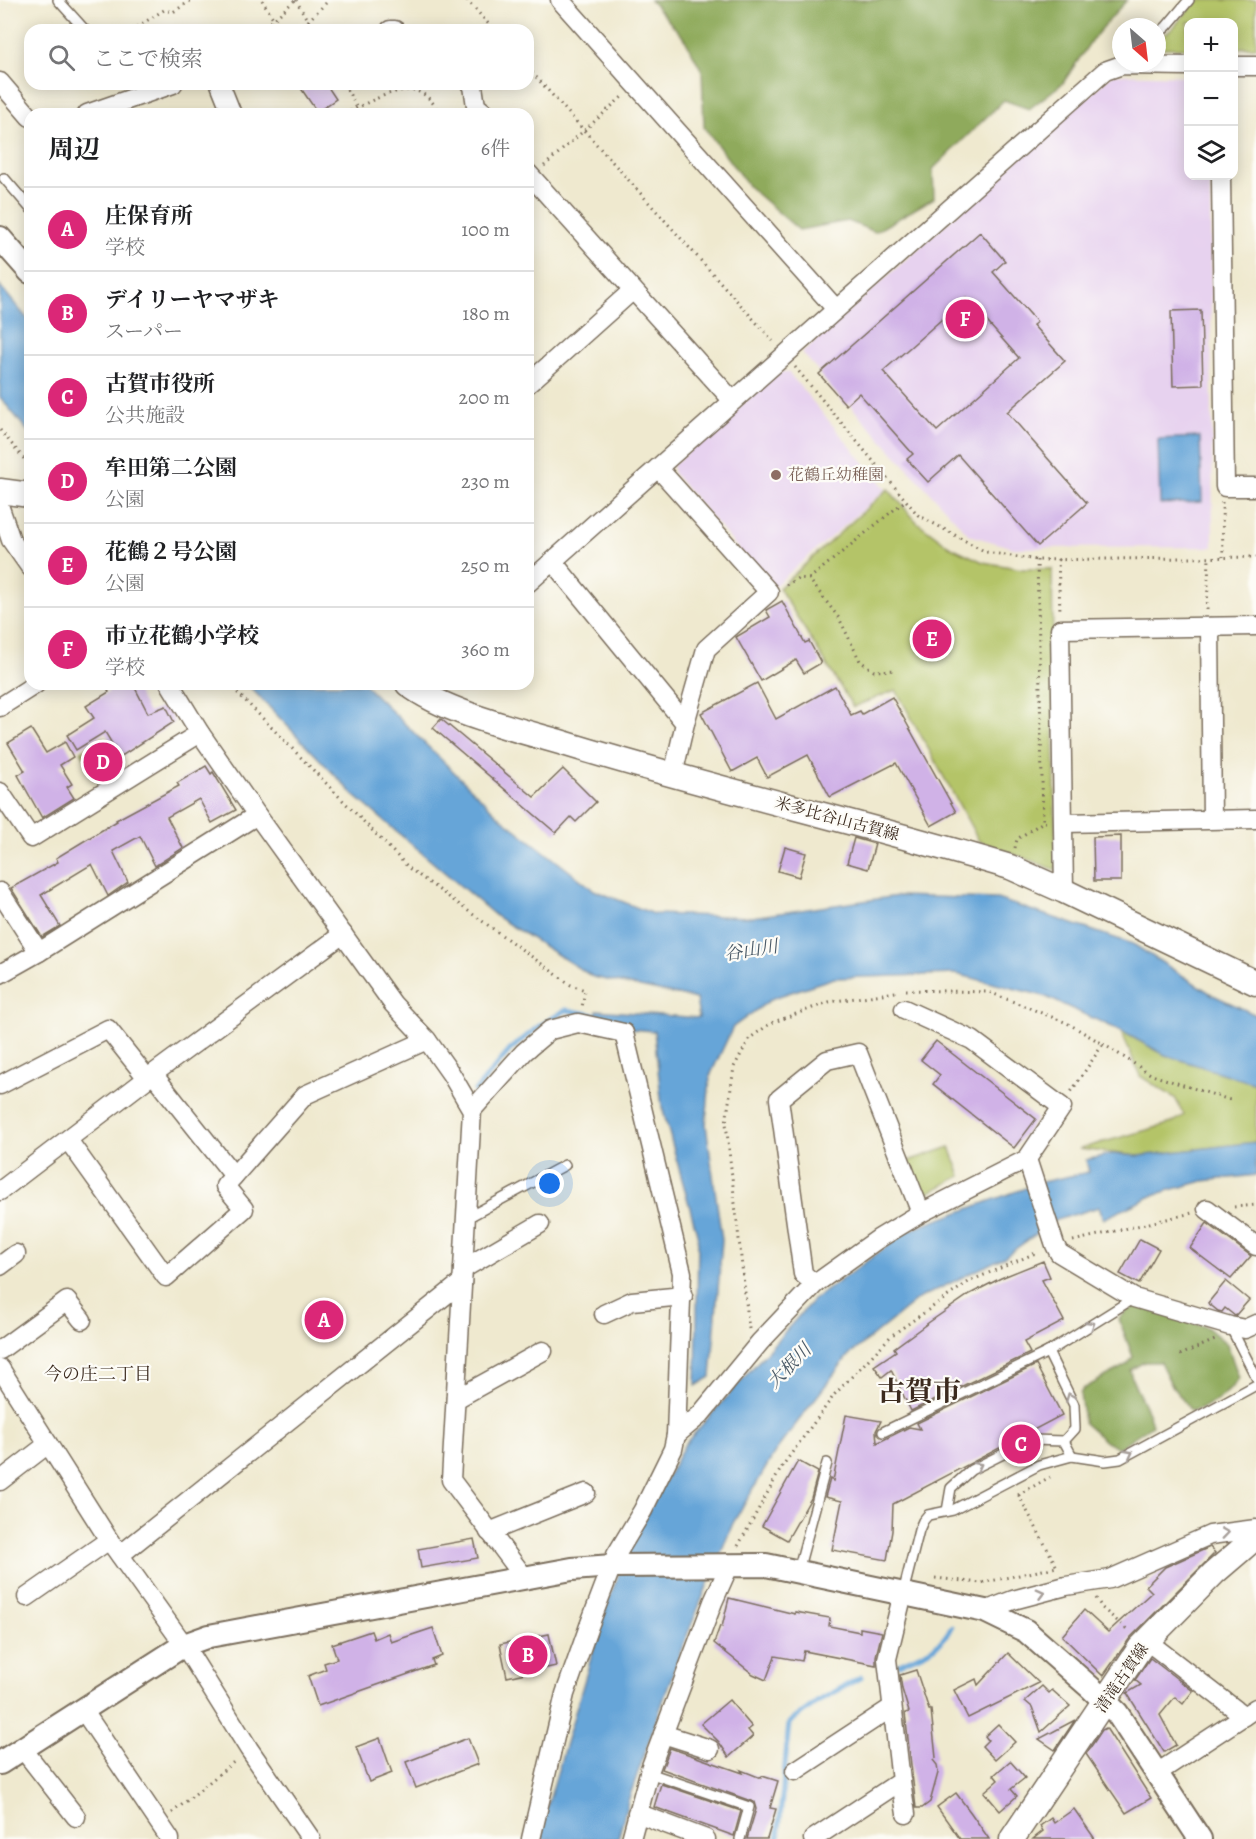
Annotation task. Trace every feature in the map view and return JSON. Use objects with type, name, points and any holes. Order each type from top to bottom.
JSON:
[{"type":"main road","points":[[0,491],[24,494]]},
{"type":"main road","name":"米多比谷山古賀線","points":[[418,690],[433,700],[501,724],[673,775],[1010,867],[1256,983]]},
{"type":"main road","name":"清滝古賀線","points":[[1012,1839],[1145,1642],[1214,1573],[1256,1537]]},
{"type":"street","points":[[560,0],[836,309]]},
{"type":"street","points":[[1166,65],[1184,66]]},
{"type":"street","points":[[1238,66],[1256,66]]},
{"type":"street","points":[[534,579],[1104,71],[1112,68]]},
{"type":"street","points":[[0,82],[24,110]]},
{"type":"street","points":[[104,108],[156,90]]},
{"type":"street","points":[[222,90],[230,108]]},
{"type":"street","points":[[474,90],[476,106],[478,108]]},
{"type":"street","points":[[1221,180],[1225,487],[1256,487]]},
{"type":"street","points":[[534,182],[733,401]]},
{"type":"street","points":[[0,238],[24,265]]},
{"type":"street","points":[[534,379],[633,290]]},
{"type":"street","points":[[658,468],[768,592],[706,649],[673,775]]},
{"type":"street","points":[[0,508],[11,540],[24,558]]},
{"type":"street","points":[[553,562],[685,723]]},
{"type":"street","points":[[1064,891],[1060,628],[1256,626]]},
{"type":"street","points":[[1210,627],[1212,819]]},
{"type":"street","points":[[0,707],[27,690]]},
{"type":"street","points":[[174,690],[257,815],[393,1004],[427,1040],[451,1074],[472,1110],[451,1480],[524,1578]]},
{"type":"street","points":[[0,792],[30,838],[201,734]]},
{"type":"street","points":[[0,974],[39,952],[257,815]]},
{"type":"street","points":[[1064,823],[1256,819]]},
{"type":"street","points":[[0,892],[39,952]]},
{"type":"street","points":[[0,1191],[150,1076],[343,934]]},
{"type":"street","points":[[676,1435],[700,1415],[760,1342],[814,1284],[878,1239],[921,1213],[1027,1159],[1062,1107],[972,1040],[904,1009]]},
{"type":"street","points":[[472,1110],[524,1052],[550,1030],[578,1023],[624,1033],[682,1273],[683,1296],[676,1435],[673,1449],[644,1510],[616,1555],[615,1566],[565,1694],[531,1839]]},
{"type":"street","points":[[0,1085],[108,1029],[234,1176]]},
{"type":"street","points":[[68,1140],[166,1277],[244,1209],[225,1186],[305,1095],[427,1040]]},
{"type":"street","points":[[814,1284],[803,1274],[779,1099],[827,1060],[858,1053],[921,1213]]},
{"type":"street","points":[[1027,1159],[1059,1253],[1134,1298],[1232,1329],[1245,1329],[1256,1324]]},
{"type":"street","points":[[1207,1209],[1256,1246]]},
{"type":"street","points":[[27,1597],[114,1548],[462,1275],[540,1224]]},
{"type":"street","points":[[0,1266],[16,1254]]},
{"type":"street","points":[[604,1314],[632,1301],[683,1296]]},
{"type":"street","points":[[0,1350],[68,1301],[82,1320]]},
{"type":"street","points":[[456,1400],[543,1352]]},
{"type":"street","points":[[0,1368],[114,1548],[184,1645],[249,1749],[311,1839]]},
{"type":"street","points":[[0,1481],[48,1444]]},
{"type":"street","points":[[489,1532],[586,1493]]},
{"type":"street","points":[[985,1611],[1012,1600],[1089,1581],[1110,1580],[1210,1535],[1256,1529]]},
{"type":"street","points":[[631,1839],[649,1773],[663,1734],[713,1602],[734,1556]]},
{"type":"street","points":[[0,1763],[184,1645],[209,1636],[231,1630],[572,1569],[734,1556],[766,1565],[985,1611],[1026,1631],[1117,1713],[1200,1839]]},
{"type":"street","points":[[903,1593],[887,1659],[891,1708],[906,1814]]},
{"type":"street","points":[[1145,1642],[1250,1712],[1157,1773]]},
{"type":"street","points":[[795,1771],[891,1708]]},
{"type":"street","points":[[83,1710],[171,1839]]},
{"type":"street","points":[[663,1734],[710,1749]]},
{"type":"street","points":[[22,1748],[76,1817]]},
{"type":"street","points":[[813,1839],[901,1781]]},
{"type":"street","points":[[637,1813],[706,1839]]},
{"type":"lane","points":[[58,0],[80,24]]},
{"type":"lane","points":[[1166,25],[1189,0]]},
{"type":"lane","points":[[4,178],[24,201]]},
{"type":"lane","points":[[465,1218],[565,1165]]},
{"type":"lane","points":[[883,1432],[1048,1352],[1134,1298]]},
{"type":"lane","points":[[1232,1329],[1256,1377]]},
{"type":"lane","points":[[947,1511],[951,1488],[971,1470],[1031,1440],[1064,1441],[1075,1429],[1074,1405],[1048,1352]]},
{"type":"lane","points":[[903,1593],[922,1521],[928,1515],[953,1510],[1039,1465],[1072,1456],[1105,1461],[1120,1459],[1256,1385]]},
{"type":"lane","points":[[1064,1441],[1072,1456]]},
{"type":"lane","points":[[798,1571],[827,1463]]},
{"type":"lane","points":[[649,1773],[749,1807],[740,1839]]},
{"type":"path","points":[[142,24],[164,10],[173,12],[192,0]]},
{"type":"path","points":[[262,0],[273,18]]},
{"type":"path","points":[[268,24],[296,0],[310,24]]},
{"type":"path","points":[[309,21],[329,0]]},
{"type":"path","points":[[467,0],[489,24]]},
{"type":"path","points":[[534,75],[785,354],[918,515],[986,552],[1037,560],[1256,557]]},
{"type":"path","points":[[534,173],[635,85]]},
{"type":"path","points":[[347,90],[357,108],[404,90],[420,92],[437,108]]},
{"type":"path","points":[[0,430],[24,458]]},
{"type":"path","points":[[1223,557],[1222,499],[1225,487]]},
{"type":"path","points":[[768,592],[775,593],[798,578],[808,579],[906,500]]},
{"type":"path","points":[[1209,558],[1207,616],[1210,627]]},
{"type":"path","points":[[1058,559],[1060,628]]},
{"type":"path","points":[[1037,560],[1042,822]]},
{"type":"path","points":[[808,579],[839,618],[860,661],[874,671],[896,670]]},
{"type":"path","points":[[235,690],[410,869],[571,985],[585,990]]},
{"type":"path","points":[[1010,867],[1017,839],[1042,822],[1064,823]]},
{"type":"path","points":[[1103,1044],[1152,1074],[1230,1100]]},
{"type":"path","points":[[734,1556],[783,1465],[828,1403],[892,1335],[970,1281],[1055,1245],[1207,1209],[1256,1205]]},
{"type":"path","points":[[1180,1355],[1232,1329]]},
{"type":"path","points":[[1010,1480],[1057,1567]]},
{"type":"path","points":[[1089,1581],[1101,1608],[1145,1642]]},
{"type":"path","points":[[159,1823],[249,1749]]},
{"type":"shaded area","points":[[1113,74],[1184,76],[1184,180],[1210,180],[1213,547],[1014,548],[969,535],[802,353]]},
{"type":"shaded area","points":[[779,372],[788,372],[886,489],[772,588],[674,474],[672,466]]},
{"type":"green space","points":[[650,0],[1127,0],[1091,41],[1063,83],[1029,109],[1004,100],[933,169],[934,198],[875,232],[848,221],[799,230],[749,187],[704,127],[702,71],[684,38]]},
{"type":"green space","points":[[1197,0],[1256,0],[1256,47],[1238,48],[1238,18],[1184,18],[1184,48],[1166,48],[1166,33]]},
{"type":"green space","points":[[888,489],[917,522],[949,546],[983,562],[1022,569],[1052,569],[1056,870],[979,841],[896,690],[853,707],[779,588]]},
{"type":"green space","points":[[104,738],[125,773],[102,786],[81,751]]},
{"type":"green space","points":[[1121,1031],[1165,1055],[1256,1084],[1256,1142],[1139,1156],[1079,1149],[1172,1123],[1184,1115],[1175,1098],[1140,1076]]},
{"type":"green space","points":[[950,1147],[961,1176],[924,1195],[917,1190],[908,1161]]},
{"type":"green space","points":[[1139,1305],[1208,1328],[1227,1344],[1239,1378],[1218,1399],[1191,1411],[1171,1384],[1160,1362],[1144,1362],[1130,1370],[1152,1425],[1118,1448],[1106,1442],[1084,1423],[1080,1394],[1083,1389],[1128,1364],[1133,1357],[1119,1319],[1126,1311]]},
{"type":"water","points":[[0,286],[24,315],[24,427],[0,397]]},
{"type":"water","points":[[1200,437],[1202,502],[1160,504],[1158,439]]},
{"type":"water","name":"谷山川","points":[[253,690],[370,690],[501,818],[594,890],[653,914],[752,917],[898,896],[997,899],[1133,944],[1213,995],[1256,1015],[1256,1084],[1165,1055],[1121,1031],[1044,996],[956,974],[834,978],[773,998],[733,1027],[710,1076],[706,1125],[722,1240],[711,1377],[696,1386],[698,1237],[662,1107],[654,1031],[594,1026],[597,1010],[699,1018],[696,999],[593,977],[497,917],[356,797]]},
{"type":"water","name":"大根川","points":[[1256,1142],[1256,1175],[1203,1181],[1156,1194],[1103,1219],[1099,1207],[1056,1220],[1004,1257],[918,1299],[847,1357],[777,1449],[733,1523],[681,1650],[628,1801],[618,1839],[540,1839],[546,1811],[606,1607],[629,1547],[685,1444],[813,1300],[910,1230],[1042,1182],[1089,1172],[1086,1160],[1111,1154],[1139,1156]]},
{"type":"building","points":[[302,90],[330,90],[336,99],[323,108],[314,108]]},
{"type":"building","points":[[980,232],[1005,261],[993,272],[1037,322],[1033,325],[1065,361],[1007,412],[1087,503],[1038,546],[958,455],[928,482],[907,459],[913,454],[859,393],[846,405],[819,374]],"holes":[[[966,298],[1019,358],[937,431],[883,371]]]},
{"type":"building","points":[[1201,310],[1203,385],[1173,386],[1171,311]]},
{"type":"building","points":[[782,601],[805,643],[809,641],[821,663],[804,673],[796,660],[761,681],[736,637],[770,617],[766,610]]},
{"type":"building","points":[[757,683],[776,719],[835,686],[851,715],[860,711],[862,714],[892,697],[956,812],[931,826],[896,763],[830,797],[808,755],[767,777],[757,758],[732,772],[701,713]]},
{"type":"building","points":[[108,690],[136,690],[148,713],[166,706],[174,722],[120,757],[105,732],[76,750],[67,735],[94,718],[86,706],[109,692]]},
{"type":"building","points":[[441,719],[534,797],[563,769],[596,802],[576,822],[571,817],[556,833],[433,728]]},
{"type":"building","points":[[31,729],[46,753],[65,742],[73,757],[60,765],[72,784],[67,787],[74,798],[42,818],[18,775],[25,771],[8,743]]},
{"type":"building","points":[[206,766],[211,774],[213,772],[236,810],[212,823],[199,799],[167,817],[183,848],[155,866],[140,836],[113,851],[128,882],[108,896],[92,864],[41,895],[60,926],[42,937],[11,888],[58,862],[56,858],[116,820],[179,786],[177,783]]},
{"type":"building","points":[[1121,836],[1121,881],[1094,881],[1093,837]]},
{"type":"building","points":[[854,838],[875,844],[868,869],[847,863]]},
{"type":"building","points":[[785,847],[806,853],[799,877],[778,871]]},
{"type":"building","points":[[936,1041],[1036,1119],[1014,1148],[933,1084],[940,1075],[921,1060]]},
{"type":"building","points":[[1207,1223],[1251,1256],[1231,1279],[1190,1248]]},
{"type":"building","points":[[1140,1239],[1159,1249],[1139,1284],[1120,1274]]},
{"type":"building","points":[[1043,1261],[1050,1277],[1042,1280],[1064,1321],[1024,1342],[1030,1353],[911,1411],[891,1370],[882,1377],[874,1366],[896,1351],[894,1348],[970,1294],[1001,1278]]},
{"type":"building","points":[[1226,1281],[1249,1300],[1235,1316],[1225,1308],[1222,1312],[1218,1311],[1208,1303]]},
{"type":"building","points":[[1036,1365],[1062,1415],[893,1504],[892,1531],[887,1560],[832,1550],[842,1501],[825,1497],[830,1479],[833,1481],[846,1415],[881,1421],[876,1431],[877,1443],[909,1427],[920,1429],[917,1423]]},
{"type":"building","points":[[798,1461],[818,1472],[811,1498],[787,1540],[762,1526]]},
{"type":"building","points":[[474,1539],[478,1558],[421,1568],[418,1549]]},
{"type":"building","points":[[1210,1547],[1215,1553],[1130,1638],[1103,1676],[1062,1636],[1084,1610],[1108,1632],[1152,1592],[1146,1586],[1165,1567]]},
{"type":"building","points":[[729,1598],[795,1614],[795,1612],[830,1618],[829,1626],[860,1632],[860,1628],[882,1632],[876,1665],[804,1651],[802,1661],[775,1656],[766,1680],[753,1674],[714,1643],[720,1626],[722,1627]]},
{"type":"building","points":[[433,1628],[442,1656],[432,1660],[434,1665],[318,1706],[308,1676],[326,1669],[324,1663],[337,1659],[332,1644],[371,1631],[374,1639],[388,1633],[391,1642]]},
{"type":"building","points":[[549,1634],[556,1666],[507,1677],[500,1644]]},
{"type":"building","points":[[1008,1653],[1039,1683],[968,1718],[954,1690],[976,1679],[978,1685]]},
{"type":"building","points":[[1150,1658],[1193,1691],[1183,1704],[1175,1697],[1160,1715],[1176,1745],[1164,1752],[1127,1693],[1141,1685],[1135,1680]]},
{"type":"building","points":[[916,1670],[929,1710],[931,1710],[936,1758],[933,1760],[937,1765],[938,1773],[930,1802],[922,1808],[916,1808],[905,1713],[909,1712],[900,1675]]},
{"type":"building","points":[[1042,1686],[1049,1693],[1052,1690],[1070,1706],[1041,1732],[1032,1707],[1025,1701]]},
{"type":"building","points":[[729,1700],[752,1727],[748,1730],[753,1736],[729,1757],[719,1742],[701,1724]]},
{"type":"building","points":[[1075,1720],[1055,1750],[1039,1739]]},
{"type":"building","points":[[998,1724],[1015,1742],[995,1760],[982,1746],[988,1740],[985,1736]]},
{"type":"building","points":[[1106,1728],[1151,1798],[1126,1813],[1086,1754],[1102,1730]]},
{"type":"building","points":[[380,1738],[392,1773],[369,1782],[356,1747]]},
{"type":"building","points":[[468,1738],[478,1764],[416,1788],[406,1762]]},
{"type":"building","points":[[670,1748],[743,1773],[741,1770],[761,1778],[762,1776],[778,1781],[770,1808],[776,1809],[767,1839],[747,1839],[756,1809],[754,1802],[662,1769]]},
{"type":"building","points":[[1010,1761],[1025,1778],[1011,1789],[1017,1796],[1000,1811],[984,1792],[998,1780],[994,1775]]},
{"type":"building","points":[[661,1784],[741,1811],[734,1836],[654,1807]]},
{"type":"building","points":[[956,1793],[989,1839],[960,1839],[937,1807]]},
{"type":"building","points":[[1074,1809],[1095,1839],[1033,1839],[1043,1831],[1040,1826],[1051,1818],[1054,1823]]},
{"type":"waterway","points":[[475,1091],[510,1050],[538,1027],[566,1010],[601,1016]]},
{"type":"waterway","points":[[899,1664],[936,1646],[951,1627]]},
{"type":"waterway","points":[[778,1839],[789,1723],[817,1702],[861,1677]]},
{"type":"place","name":"市立花鶴小学校","points":[[965,319]]},
{"type":"place","name":"花鶴丘幼稚園","points":[[776,475]]},
{"type":"place","name":"花鶴２号公園","points":[[932,639]]},
{"type":"place","name":"牟田第二公園","points":[[103,762]]},
{"type":"place","name":"庄保育所","points":[[324,1320]]},
{"type":"place","name":"古賀市役所","points":[[1021,1444]]},
{"type":"place","name":"デイリーヤマザキ","points":[[528,1655]]},
{"type":"district","name":"今の庄二丁目","points":[[98,1374]]},
{"type":"district","name":"古賀市","points":[[919,1392]]}]
